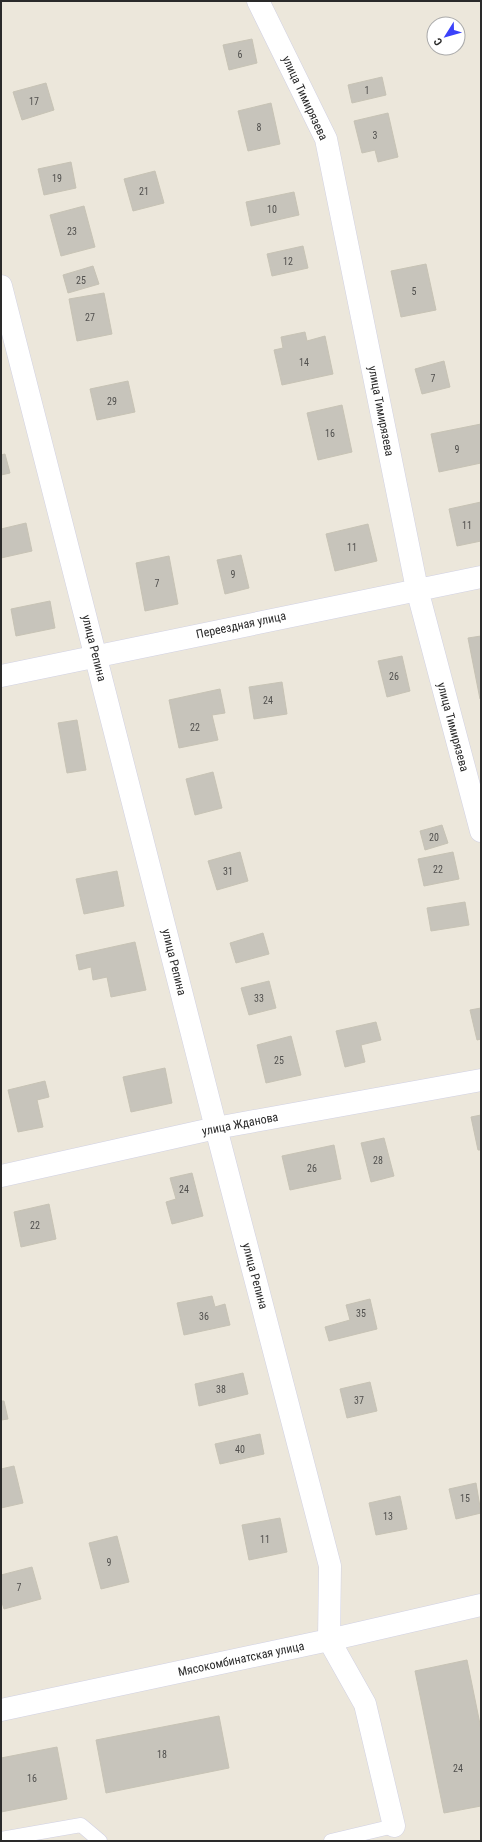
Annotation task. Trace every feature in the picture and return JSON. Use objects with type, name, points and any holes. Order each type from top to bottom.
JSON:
[{"type":"street","name":"улица Тимирязева","points":[[258,1],[326,139],[417,589],[481,831]]},
{"type":"street","name":"улица Репина","points":[[1,286],[216,1128],[330,1566],[329,1640]]},
{"type":"street","name":"Переездная улица","points":[[1,676],[481,577]]},
{"type":"street","name":"улица Жданова","points":[[1,1176],[216,1128],[481,1080]]},
{"type":"street","name":"Мясокомбинатская улица","points":[[1,1710],[329,1640],[481,1605]]},
{"type":"street","points":[[329,1640],[365,1704],[394,1826]]},
{"type":"lane","points":[[1,1840],[81,1825],[100,1841]]},
{"type":"lane","points":[[331,1841],[394,1826]]},
{"type":"building","points":[[252,39],[257,63],[229,70],[223,45]]},
{"type":"building","points":[[382,77],[386,95],[352,103],[348,85]]},
{"type":"building","points":[[46,83],[54,110],[22,120],[13,92]]},
{"type":"building","points":[[271,103],[280,144],[248,151],[238,111]]},
{"type":"building","points":[[388,113],[398,157],[378,162],[375,150],[362,153],[354,121]]},
{"type":"building","points":[[71,162],[76,188],[44,195],[38,169]]},
{"type":"building","points":[[155,171],[164,203],[133,211],[124,179]]},
{"type":"building","points":[[294,192],[299,215],[251,226],[246,202]]},
{"type":"building","points":[[84,206],[95,247],[61,256],[50,215]]},
{"type":"building","points":[[303,246],[308,268],[272,276],[267,254]]},
{"type":"building","points":[[426,264],[436,310],[401,317],[391,271]]},
{"type":"building","points":[[93,266],[99,284],[68,293],[63,275]]},
{"type":"building","points":[[104,293],[112,334],[77,341],[69,299]]},
{"type":"building","points":[[305,332],[307,341],[325,336],[333,374],[282,385],[274,350],[283,348],[281,337]]},
{"type":"building","points":[[444,361],[450,387],[422,394],[415,369]]},
{"type":"building","points":[[128,381],[135,412],[97,420],[90,389]]},
{"type":"building","points":[[342,405],[352,452],[318,460],[307,413]]},
{"type":"building","points":[[481,424],[481,463],[439,472],[431,434]]},
{"type":"building","points":[[5,454],[10,473],[1,475],[1,455]]},
{"type":"building","points":[[481,502],[481,541],[457,546],[449,509]]},
{"type":"building","points":[[26,523],[32,551],[1,558],[1,529]]},
{"type":"building","points":[[368,524],[377,561],[335,571],[326,534]]},
{"type":"building","points":[[241,555],[249,588],[225,594],[217,560]]},
{"type":"building","points":[[169,556],[178,604],[145,611],[136,563]]},
{"type":"building","points":[[50,601],[55,628],[16,636],[11,609]]},
{"type":"building","points":[[481,636],[481,698],[480,699],[468,638]]},
{"type":"building","points":[[402,656],[410,691],[387,697],[378,661]]},
{"type":"building","points":[[282,682],[287,714],[254,719],[249,687]]},
{"type":"building","points":[[220,689],[225,713],[212,715],[218,740],[179,748],[169,700]]},
{"type":"building","points":[[77,720],[86,770],[67,773],[58,723]]},
{"type":"building","points":[[213,772],[222,808],[195,815],[186,779]]},
{"type":"building","points":[[442,825],[448,843],[425,850],[420,831]]},
{"type":"building","points":[[240,852],[248,881],[217,890],[208,861]]},
{"type":"building","points":[[453,852],[459,879],[424,886],[418,859]]},
{"type":"building","points":[[117,871],[124,906],[84,914],[76,879]]},
{"type":"building","points":[[465,902],[469,925],[431,931],[427,908]]},
{"type":"building","points":[[263,933],[269,954],[236,963],[230,943]]},
{"type":"building","points":[[135,942],[146,990],[111,997],[107,977],[93,980],[91,967],[79,970],[76,955]]},
{"type":"building","points":[[269,981],[276,1008],[249,1015],[241,988]]},
{"type":"building","points":[[481,1008],[481,1039],[477,1040],[470,1010]]},
{"type":"building","points":[[376,1022],[381,1040],[361,1045],[365,1062],[345,1067],[336,1031]]},
{"type":"building","points":[[291,1036],[301,1075],[266,1083],[257,1045]]},
{"type":"building","points":[[165,1068],[172,1103],[131,1112],[123,1077]]},
{"type":"building","points":[[45,1081],[49,1097],[37,1100],[43,1127],[18,1132],[8,1090]]},
{"type":"building","points":[[481,1115],[481,1150],[478,1150],[471,1117]]},
{"type":"building","points":[[384,1138],[394,1176],[371,1182],[361,1143]]},
{"type":"building","points":[[334,1145],[341,1179],[290,1190],[282,1156]]},
{"type":"building","points":[[192,1173],[203,1216],[172,1224],[166,1202],[176,1199],[170,1178]]},
{"type":"building","points":[[49,1204],[56,1239],[21,1247],[14,1212]]},
{"type":"building","points":[[212,1296],[215,1307],[225,1304],[230,1325],[184,1335],[177,1303]]},
{"type":"building","points":[[370,1299],[377,1329],[329,1341],[325,1327],[350,1320],[346,1305]]},
{"type":"building","points":[[243,1373],[248,1394],[199,1406],[195,1384]]},
{"type":"building","points":[[370,1382],[377,1411],[347,1418],[340,1389]]},
{"type":"building","points":[[1,1401],[4,1401],[8,1419],[1,1420]]},
{"type":"building","points":[[260,1434],[264,1454],[220,1464],[215,1444]]},
{"type":"building","points":[[14,1466],[23,1503],[1,1508],[1,1469]]},
{"type":"building","points":[[476,1483],[481,1513],[456,1519],[449,1489]]},
{"type":"building","points":[[400,1496],[407,1529],[376,1535],[369,1503]]},
{"type":"building","points":[[280,1518],[287,1552],[249,1560],[242,1525]]},
{"type":"building","points":[[117,1536],[129,1582],[101,1589],[89,1543]]},
{"type":"building","points":[[32,1567],[41,1599],[4,1609],[1,1599],[1,1575]]},
{"type":"building","points":[[467,1660],[481,1729],[481,1806],[444,1813],[415,1671]]},
{"type":"building","points":[[219,1716],[229,1768],[106,1793],[96,1740]]},
{"type":"building","points":[[57,1747],[67,1799],[1,1812],[1,1758]]}]
